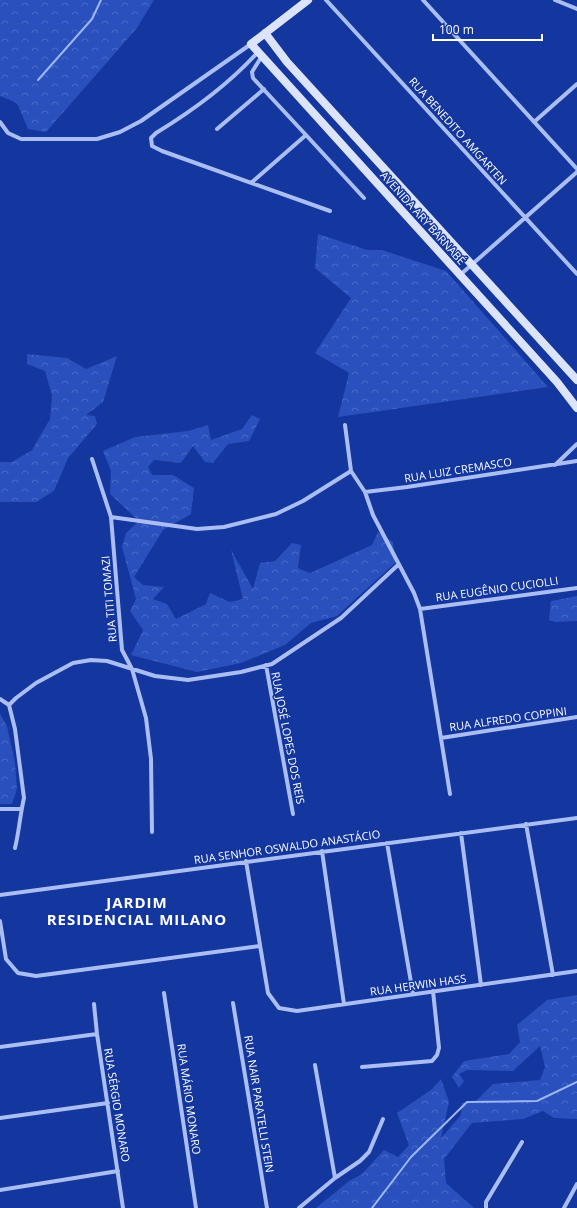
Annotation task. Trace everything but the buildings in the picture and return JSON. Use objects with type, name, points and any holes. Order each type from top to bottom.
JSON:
[{"type":"street","points":[[0,122],[8,133],[21,139],[97,139],[110,136],[141,121],[251,44],[308,0]]},
{"type":"street","name":"RUA BENEDITO AMGARTEN","points":[[326,0],[577,274]]},
{"type":"street","points":[[424,0],[577,169]]},
{"type":"street","points":[[555,0],[563,1],[577,9]]},
{"type":"street","name":"AVENIDA ARY BARNABÉ","points":[[265,33],[287,62],[577,380]]},
{"type":"street","name":"AVENIDA ARY BARNABÉ","points":[[251,44],[557,382],[577,408]]},
{"type":"street","points":[[260,54],[252,72],[253,78],[364,198]]},
{"type":"street","points":[[260,54],[211,96],[156,133],[151,138],[152,146],[162,152],[330,211]]},
{"type":"street","points":[[278,73],[287,62]]},
{"type":"street","points":[[534,122],[577,84]]},
{"type":"street","points":[[217,129],[264,89]]},
{"type":"street","points":[[251,183],[306,135]]},
{"type":"street","points":[[459,275],[577,172]]},
{"type":"street","points":[[345,425],[351,471],[364,492],[373,515],[399,564],[420,609],[450,794]]},
{"type":"street","points":[[555,465],[577,444]]},
{"type":"street","name":"RUA TITI TOMAZI","points":[[92,459],[111,517],[122,650],[132,669],[146,718],[151,759],[152,832]]},
{"type":"street","name":"RUA LUIZ CREMASCO","points":[[364,492],[577,461]]},
{"type":"street","points":[[111,517],[197,529],[224,527],[276,514],[303,501],[351,471]]},
{"type":"street","points":[[9,705],[36,683],[73,663],[91,660],[107,660],[155,676],[188,680],[241,672],[272,664],[341,618],[399,564]]},
{"type":"street","name":"RUA EUGÊNIO CUCIOLLI","points":[[420,609],[577,588]]},
{"type":"street","name":"RUA JOSÉ LOPES DOS REIS","points":[[266,666],[293,814]]},
{"type":"street","points":[[0,699],[9,705],[15,729],[24,798],[15,848]]},
{"type":"street","name":"RUA ALFREDO COPPINI","points":[[441,738],[577,717]]},
{"type":"street","points":[[0,809],[21,808]]},
{"type":"street","name":"RUA SENHOR OSWALDO ANASTÁCIO","points":[[0,895],[577,818]]},
{"type":"street","points":[[526,824],[554,975]]},
{"type":"street","points":[[461,833],[481,985]]},
{"type":"street","points":[[387,843],[414,994]]},
{"type":"street","points":[[322,851],[344,1004]]},
{"type":"street","points":[[0,921],[6,959],[18,973],[36,976],[260,946],[246,861]]},
{"type":"street","name":"RUA HERWIN HASS","points":[[260,946],[268,993],[278,1008],[297,1011],[577,971]]},
{"type":"street","points":[[362,1067],[432,1061],[439,1048],[433,992]]},
{"type":"street","name":"RUA MÁRIO MONARO","points":[[164,993],[196,1208]]},
{"type":"street","name":"RUA NAIR PARATELLI STEIN","points":[[233,1003],[267,1208]]},
{"type":"street","name":"RUA SÉRGIO MONARO","points":[[94,1004],[97,1034],[123,1208]]},
{"type":"street","points":[[0,1047],[97,1034]]},
{"type":"street","points":[[315,1065],[335,1178]]},
{"type":"street","points":[[0,1118],[108,1103]]},
{"type":"street","points":[[299,1208],[335,1178],[360,1161],[369,1152],[383,1120]]},
{"type":"street","points":[[486,1208],[486,1202],[522,1142]]},
{"type":"street","points":[[0,1190],[118,1171]]},
{"type":"street","points":[[564,1208],[577,1184]]},
{"type":"green space","points":[[0,0],[154,0],[137,28],[46,132],[28,129],[17,103],[0,96]]},
{"type":"green space","points":[[318,234],[367,250],[382,250],[446,271],[548,387],[338,417],[349,373],[315,353],[351,298],[315,268]]},
{"type":"green space","points":[[27,354],[67,358],[86,369],[117,356],[103,402],[86,415],[95,416],[97,424],[68,458],[54,491],[36,502],[0,502],[0,462],[12,462],[32,450],[50,419],[52,395],[45,371],[27,364]]},
{"type":"green space","points":[[252,415],[260,419],[249,441],[228,444],[213,463],[205,462],[193,446],[181,463],[154,460],[148,467],[152,475],[173,475],[194,488],[191,514],[163,530],[134,577],[143,585],[164,587],[153,599],[167,604],[176,619],[206,604],[210,593],[230,602],[243,599],[231,550],[253,589],[260,563],[275,561],[292,543],[301,545],[298,568],[310,573],[372,545],[378,532],[393,542],[395,563],[337,616],[311,623],[285,645],[241,663],[197,672],[131,655],[143,630],[130,611],[136,599],[122,547],[126,533],[139,521],[110,494],[111,471],[103,451],[135,437],[188,431],[208,425],[211,440],[242,429]]},
{"type":"green space","points":[[577,596],[577,621],[555,622],[549,620],[551,601]]},
{"type":"green space","points":[[0,714],[7,726],[15,763],[17,789],[12,804],[0,804]]},
{"type":"green space","points":[[577,995],[577,1119],[554,1118],[543,1111],[523,1119],[472,1123],[444,1159],[446,1183],[474,1208],[316,1208],[349,1181],[362,1174],[384,1150],[398,1157],[409,1145],[397,1113],[431,1090],[441,1079],[449,1102],[441,1138],[461,1115],[462,1103],[476,1101],[493,1084],[540,1080],[545,1067],[540,1046],[513,1071],[467,1070],[459,1074],[464,1081],[459,1088],[452,1077],[464,1061],[509,1054],[520,1042],[517,1025],[547,1000]]},
{"type":"waterway","points":[[38,80],[92,19],[101,0]]},
{"type":"waterway","points":[[372,1208],[411,1157],[467,1102],[537,1101],[577,1082]]},
{"type":"district","name":"JARDIM RESIDENCIAL MILANO","points":[[137,912]]}]
